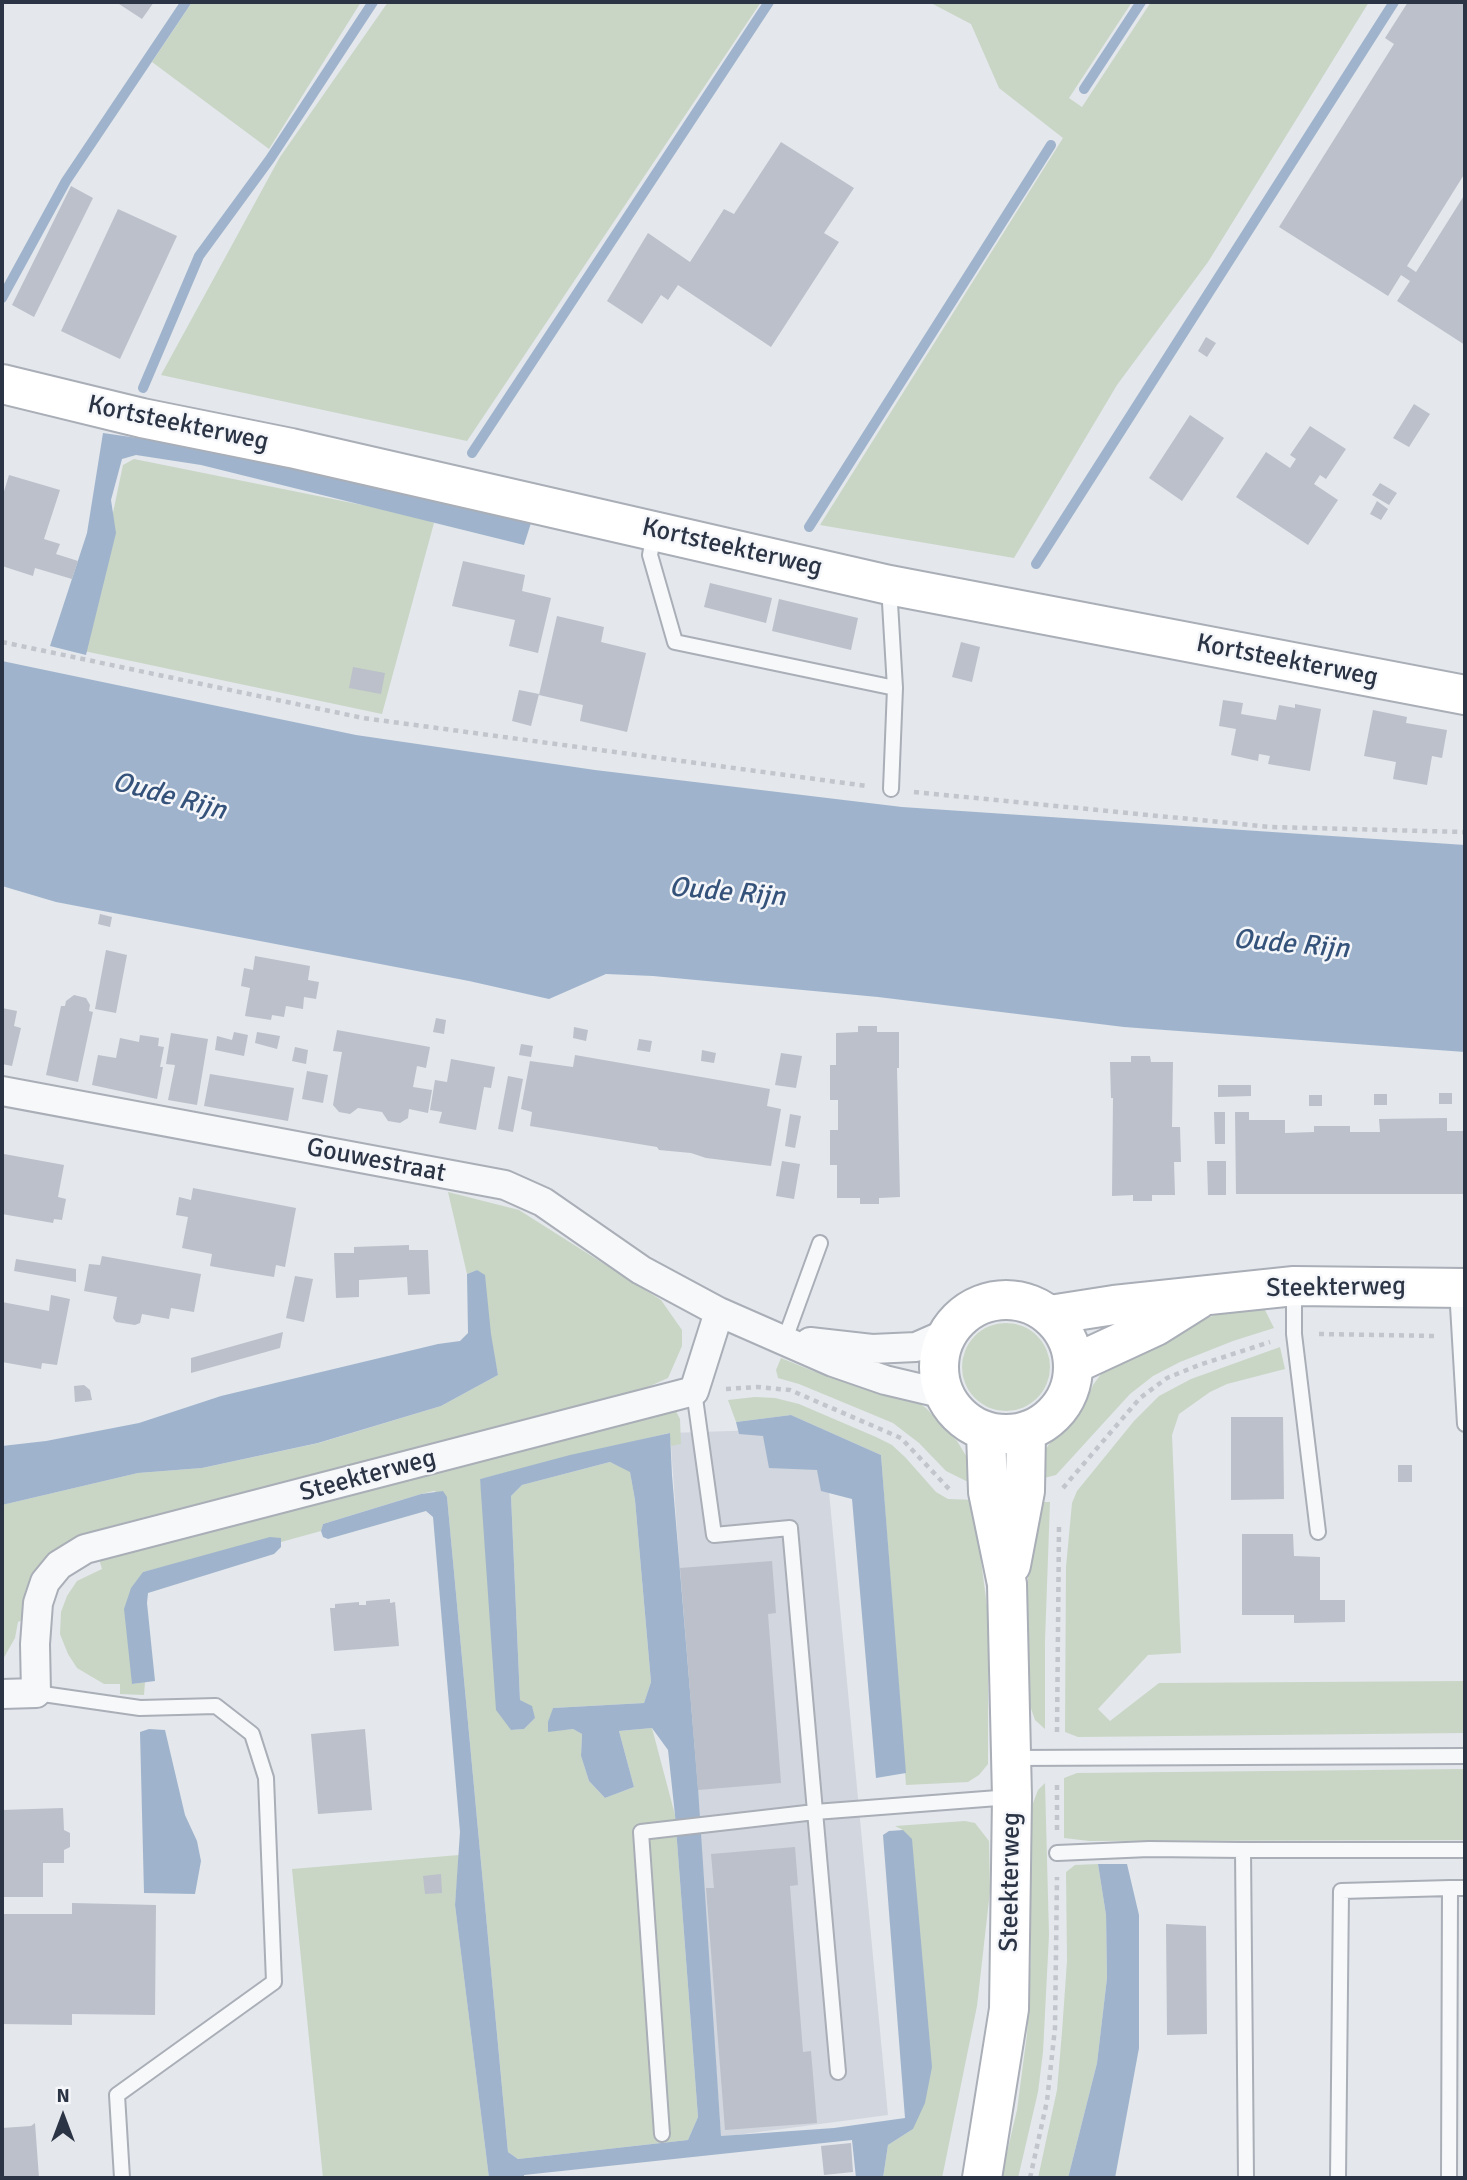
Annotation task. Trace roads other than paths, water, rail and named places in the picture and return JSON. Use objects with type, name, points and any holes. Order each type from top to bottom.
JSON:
[{"type":"main road","name":"Kortsteekterweg","points":[[2,384],[142,418],[291,448],[889,585],[1465,695]]},
{"type":"main road","name":"Steekterweg","points":[[1049,1315],[1114,1305],[1294,1286],[1461,1288]]},
{"type":"main road","name":"Steekterweg","points":[[1074,1364],[1156,1326],[1207,1294]]},
{"type":"main road","points":[[995,1300],[1014,1300],[1033,1305],[1049,1315],[1067,1338],[1074,1364],[1066,1399],[1056,1413],[1026,1432],[1006,1435],[986,1432],[969,1423],[954,1410],[944,1394],[939,1373],[940,1352],[947,1333],[960,1318],[976,1306],[995,1300]]},
{"type":"main road","name":"Steekterweg","points":[[982,2178],[1009,2009],[1012,1797],[1007,1584],[988,1492],[986,1432]]},
{"type":"main road","name":"Steekterweg","points":[[1007,1584],[1025,1491],[1026,1432]]},
{"type":"street","name":"Gouwestraat","points":[[2,1091],[505,1185],[543,1202],[641,1270],[719,1312]]},
{"type":"street","points":[[694,1391],[719,1312],[832,1362],[885,1380],[944,1394]]},
{"type":"street","points":[[785,1339],[872,1349],[916,1347],[947,1333]]},
{"type":"street","name":"Steekterweg","points":[[36,1693],[38,1603],[45,1582],[59,1566],[85,1549],[694,1391]]},
{"type":"street","points":[[2,1694],[36,1693]]},
{"type":"lane","points":[[655,530],[650,555],[675,642],[895,688]]},
{"type":"lane","points":[[889,585],[895,688],[891,789]]},
{"type":"lane","points":[[785,1339],[820,1242]]},
{"type":"lane","points":[[1294,1286],[1294,1334],[1318,1532]]},
{"type":"lane","points":[[1461,1288],[1459,1336],[1465,1424]]},
{"type":"lane","points":[[694,1391],[714,1535],[790,1528],[838,2072]]},
{"type":"lane","points":[[36,1693],[140,1708],[216,1706],[252,1734],[266,1777],[274,1982],[117,2095],[122,2178]]},
{"type":"lane","points":[[1011,1758],[1465,1756]]},
{"type":"lane","points":[[662,2134],[641,1832],[815,1812],[1012,1797]]},
{"type":"lane","points":[[1056,1853],[1149,1849],[1465,1850]]},
{"type":"lane","points":[[1243,1850],[1246,2178]]},
{"type":"lane","points":[[1449,2178],[1450,1888]]},
{"type":"lane","points":[[1338,2178],[1341,1891],[1465,1888]]},
{"type":"water","points":[[103,433],[221,450],[531,523],[524,545],[201,465],[136,455],[122,459],[111,500],[116,533],[86,655],[50,646],[87,533]]},
{"type":"water","name":"Oude Rijn","points":[[2,661],[356,735],[595,770],[902,807],[1465,845],[1465,1052],[1124,1027],[878,997],[653,976],[606,974],[549,999],[469,981],[56,902],[2,886]]},
{"type":"water","points":[[477,1270],[485,1275],[498,1375],[441,1406],[318,1443],[202,1468],[138,1473],[2,1505],[2,1446],[46,1441],[139,1423],[221,1396],[460,1341],[468,1333],[467,1274]]},
{"type":"water","points":[[791,1415],[881,1455],[906,1773],[876,1778],[852,1499],[821,1491],[817,1470],[769,1468],[763,1436],[739,1434],[736,1422]]},
{"type":"water","points":[[670,1433],[698,1788],[721,2136],[834,2128],[905,2118],[883,1835],[889,1831],[903,1830],[912,1839],[932,2067],[925,2103],[913,2129],[888,2145],[883,2178],[856,2178],[852,2140],[524,2175],[524,2178],[489,2178],[455,1905],[460,1832],[433,1517],[426,1511],[328,1539],[323,1537],[321,1531],[323,1524],[421,1494],[443,1491],[447,1497],[508,2152],[518,2159],[688,2140],[698,2117],[668,1750],[652,1728],[619,1731],[634,1787],[605,1798],[589,1781],[581,1756],[582,1734],[573,1729],[548,1732],[553,1708],[644,1703],[651,1682],[635,1500],[630,1472],[610,1462],[522,1485],[511,1496],[520,1700],[532,1706],[535,1718],[524,1729],[511,1730],[496,1710],[480,1479],[570,1455]]},
{"type":"water","points":[[270,1537],[281,1538],[281,1547],[274,1554],[148,1593],[155,1681],[132,1684],[124,1609],[131,1588],[143,1572]]},
{"type":"water","points":[[149,1729],[165,1730],[185,1815],[197,1841],[201,1861],[195,1894],[144,1893],[140,1732]]},
{"type":"water","points":[[1098,1864],[1127,1864],[1139,1915],[1139,2048],[1115,2178],[1068,2178],[1097,2063],[1107,1978],[1106,1915]]},
{"type":"waterway","points":[[2,298],[66,181],[186,2]]},
{"type":"waterway","points":[[143,388],[199,256],[270,159],[373,2]]},
{"type":"waterway","points":[[472,453],[769,2]]},
{"type":"waterway","points":[[1084,89],[1141,2]]},
{"type":"waterway","points":[[1036,564],[1394,2]]},
{"type":"waterway","points":[[809,527],[1051,145]]}]
